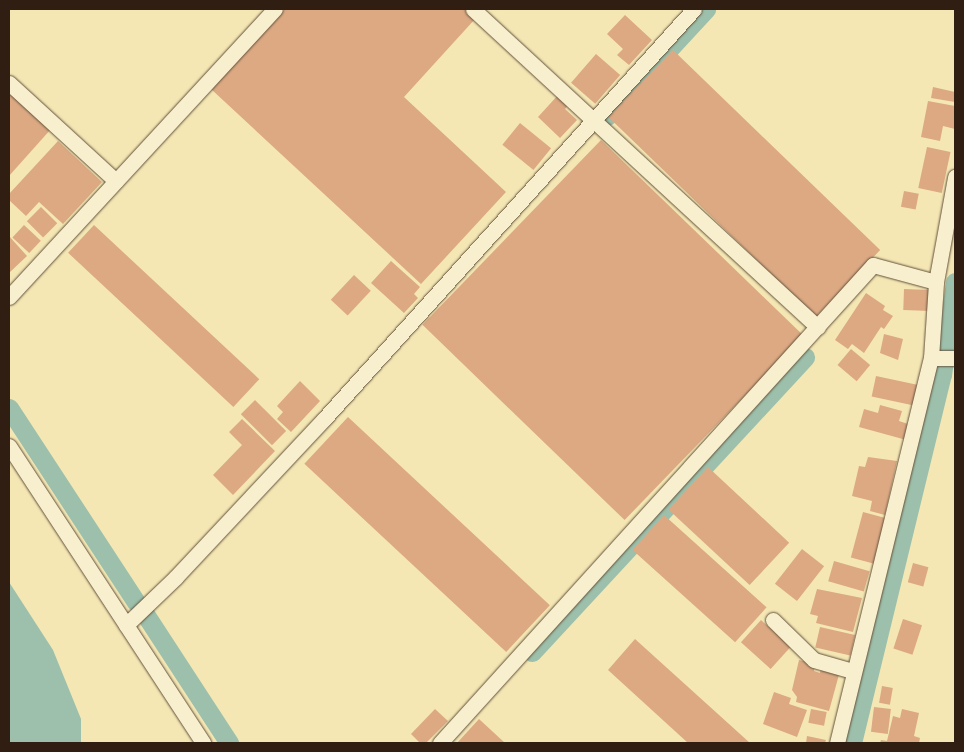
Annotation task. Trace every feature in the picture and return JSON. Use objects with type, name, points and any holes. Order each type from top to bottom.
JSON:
[{"type":"street","points":[[9,297],[275,9]]},
{"type":"street","points":[[473,9],[818,327]]},
{"type":"street","points":[[126,625],[176,577],[317,426],[694,9]]},
{"type":"street","points":[[9,83],[116,181]]},
{"type":"street","points":[[837,743],[853,672],[933,358],[936,282],[955,177]]},
{"type":"street","points":[[440,743],[873,265],[936,282]]},
{"type":"street","points":[[933,358],[955,358]]},
{"type":"street","points":[[9,446],[203,743]]},
{"type":"street","points":[[773,620],[814,660],[853,672]]},
{"type":"shaded area","points":[[9,582],[53,650],[81,719],[81,743],[9,743]]},
{"type":"building","points":[[285,9],[464,9],[475,19],[404,97],[506,192],[421,284],[211,89]]},
{"type":"building","points":[[625,15],[652,40],[629,65],[617,55],[623,49],[607,34]]},
{"type":"building","points":[[673,50],[880,250],[816,317],[608,117]]},
{"type":"building","points":[[596,54],[620,75],[595,104],[571,83]]},
{"type":"building","points":[[933,87],[955,92],[955,102],[931,98]]},
{"type":"building","points":[[9,91],[51,129],[9,176]]},
{"type":"building","points":[[559,94],[569,104],[565,109],[577,120],[560,138],[538,117]]},
{"type":"building","points":[[928,101],[955,106],[955,129],[943,126],[940,141],[921,137]]},
{"type":"building","points":[[520,123],[551,148],[533,170],[502,145]]},
{"type":"building","points":[[601,140],[803,335],[625,520],[422,325]]},
{"type":"building","points":[[58,141],[102,182],[63,224],[39,202],[26,216],[9,200],[9,194]]},
{"type":"building","points":[[927,147],[950,152],[942,193],[918,188]]},
{"type":"building","points":[[904,191],[919,194],[916,210],[901,207]]},
{"type":"building","points":[[41,207],[57,223],[43,237],[27,221]]},
{"type":"building","points":[[24,225],[41,241],[29,253],[12,237]]},
{"type":"building","points":[[94,225],[259,379],[233,407],[68,253]]},
{"type":"building","points":[[9,236],[27,256],[9,273]]},
{"type":"building","points":[[391,261],[420,287],[414,294],[418,298],[404,313],[371,283]]},
{"type":"building","points":[[354,275],[371,291],[348,316],[331,300]]},
{"type":"building","points":[[904,289],[931,290],[930,311],[903,310]]},
{"type":"building","points":[[866,293],[885,306],[883,310],[893,316],[884,329],[881,327],[864,353],[852,344],[848,349],[835,340]]},
{"type":"building","points":[[884,334],[903,339],[898,360],[880,353]]},
{"type":"building","points":[[851,349],[870,365],[857,381],[838,365]]},
{"type":"building","points":[[876,376],[917,385],[913,405],[872,397]]},
{"type":"building","points":[[300,381],[320,401],[291,432],[277,419],[283,412],[277,406]]},
{"type":"building","points":[[255,400],[286,431],[272,445],[241,414]]},
{"type":"building","points":[[880,405],[902,411],[899,421],[914,426],[910,441],[859,427],[864,409],[878,413]]},
{"type":"building","points":[[348,417],[550,605],[506,652],[304,464]]},
{"type":"building","points":[[242,419],[275,451],[233,495],[213,475],[242,445],[229,432]]},
{"type":"building","points":[[868,457],[897,461],[885,515],[870,511],[872,501],[852,496],[859,466],[865,467]]},
{"type":"building","points":[[708,467],[789,543],[750,585],[668,509]]},
{"type":"building","points":[[863,512],[889,519],[877,564],[851,557]]},
{"type":"building","points":[[664,515],[767,607],[735,642],[633,550]]},
{"type":"building","points":[[802,549],[824,566],[797,601],[775,584]]},
{"type":"building","points":[[834,561],[870,571],[864,591],[828,581]]},
{"type":"building","points":[[913,563],[928,567],[923,586],[908,582]]},
{"type":"building","points":[[817,589],[862,598],[853,632],[816,623],[818,616],[810,614]]},
{"type":"building","points":[[903,619],[922,625],[912,655],[893,648]]},
{"type":"building","points":[[761,620],[791,647],[771,669],[741,642]]},
{"type":"building","points":[[820,627],[855,635],[850,656],[815,647]]},
{"type":"building","points":[[635,639],[750,743],[688,743],[608,670]]},
{"type":"building","points":[[799,660],[815,664],[814,671],[820,673],[821,667],[840,671],[829,711],[796,702],[797,697],[792,690]]},
{"type":"building","points":[[882,686],[893,688],[890,705],[879,703]]},
{"type":"building","points":[[774,692],[791,698],[789,704],[807,710],[797,737],[763,724]]},
{"type":"building","points":[[874,707],[891,709],[888,734],[871,732]]},
{"type":"building","points":[[435,709],[448,721],[426,743],[420,743],[411,734]]},
{"type":"building","points":[[811,709],[827,712],[824,726],[808,723]]},
{"type":"building","points":[[902,709],[919,713],[914,736],[920,738],[919,743],[880,743],[881,740],[887,741],[893,716],[900,718]]},
{"type":"building","points":[[479,719],[505,743],[457,743]]},
{"type":"building","points":[[807,736],[826,740],[825,743],[806,743]]},
{"type":"waterway","points":[[607,116],[706,9]]},
{"type":"waterway","points":[[852,743],[942,375],[955,282]]},
{"type":"waterway","points":[[532,652],[805,357]]},
{"type":"waterway","points":[[9,408],[136,602]]},
{"type":"waterway","points":[[145,614],[229,743]]}]
